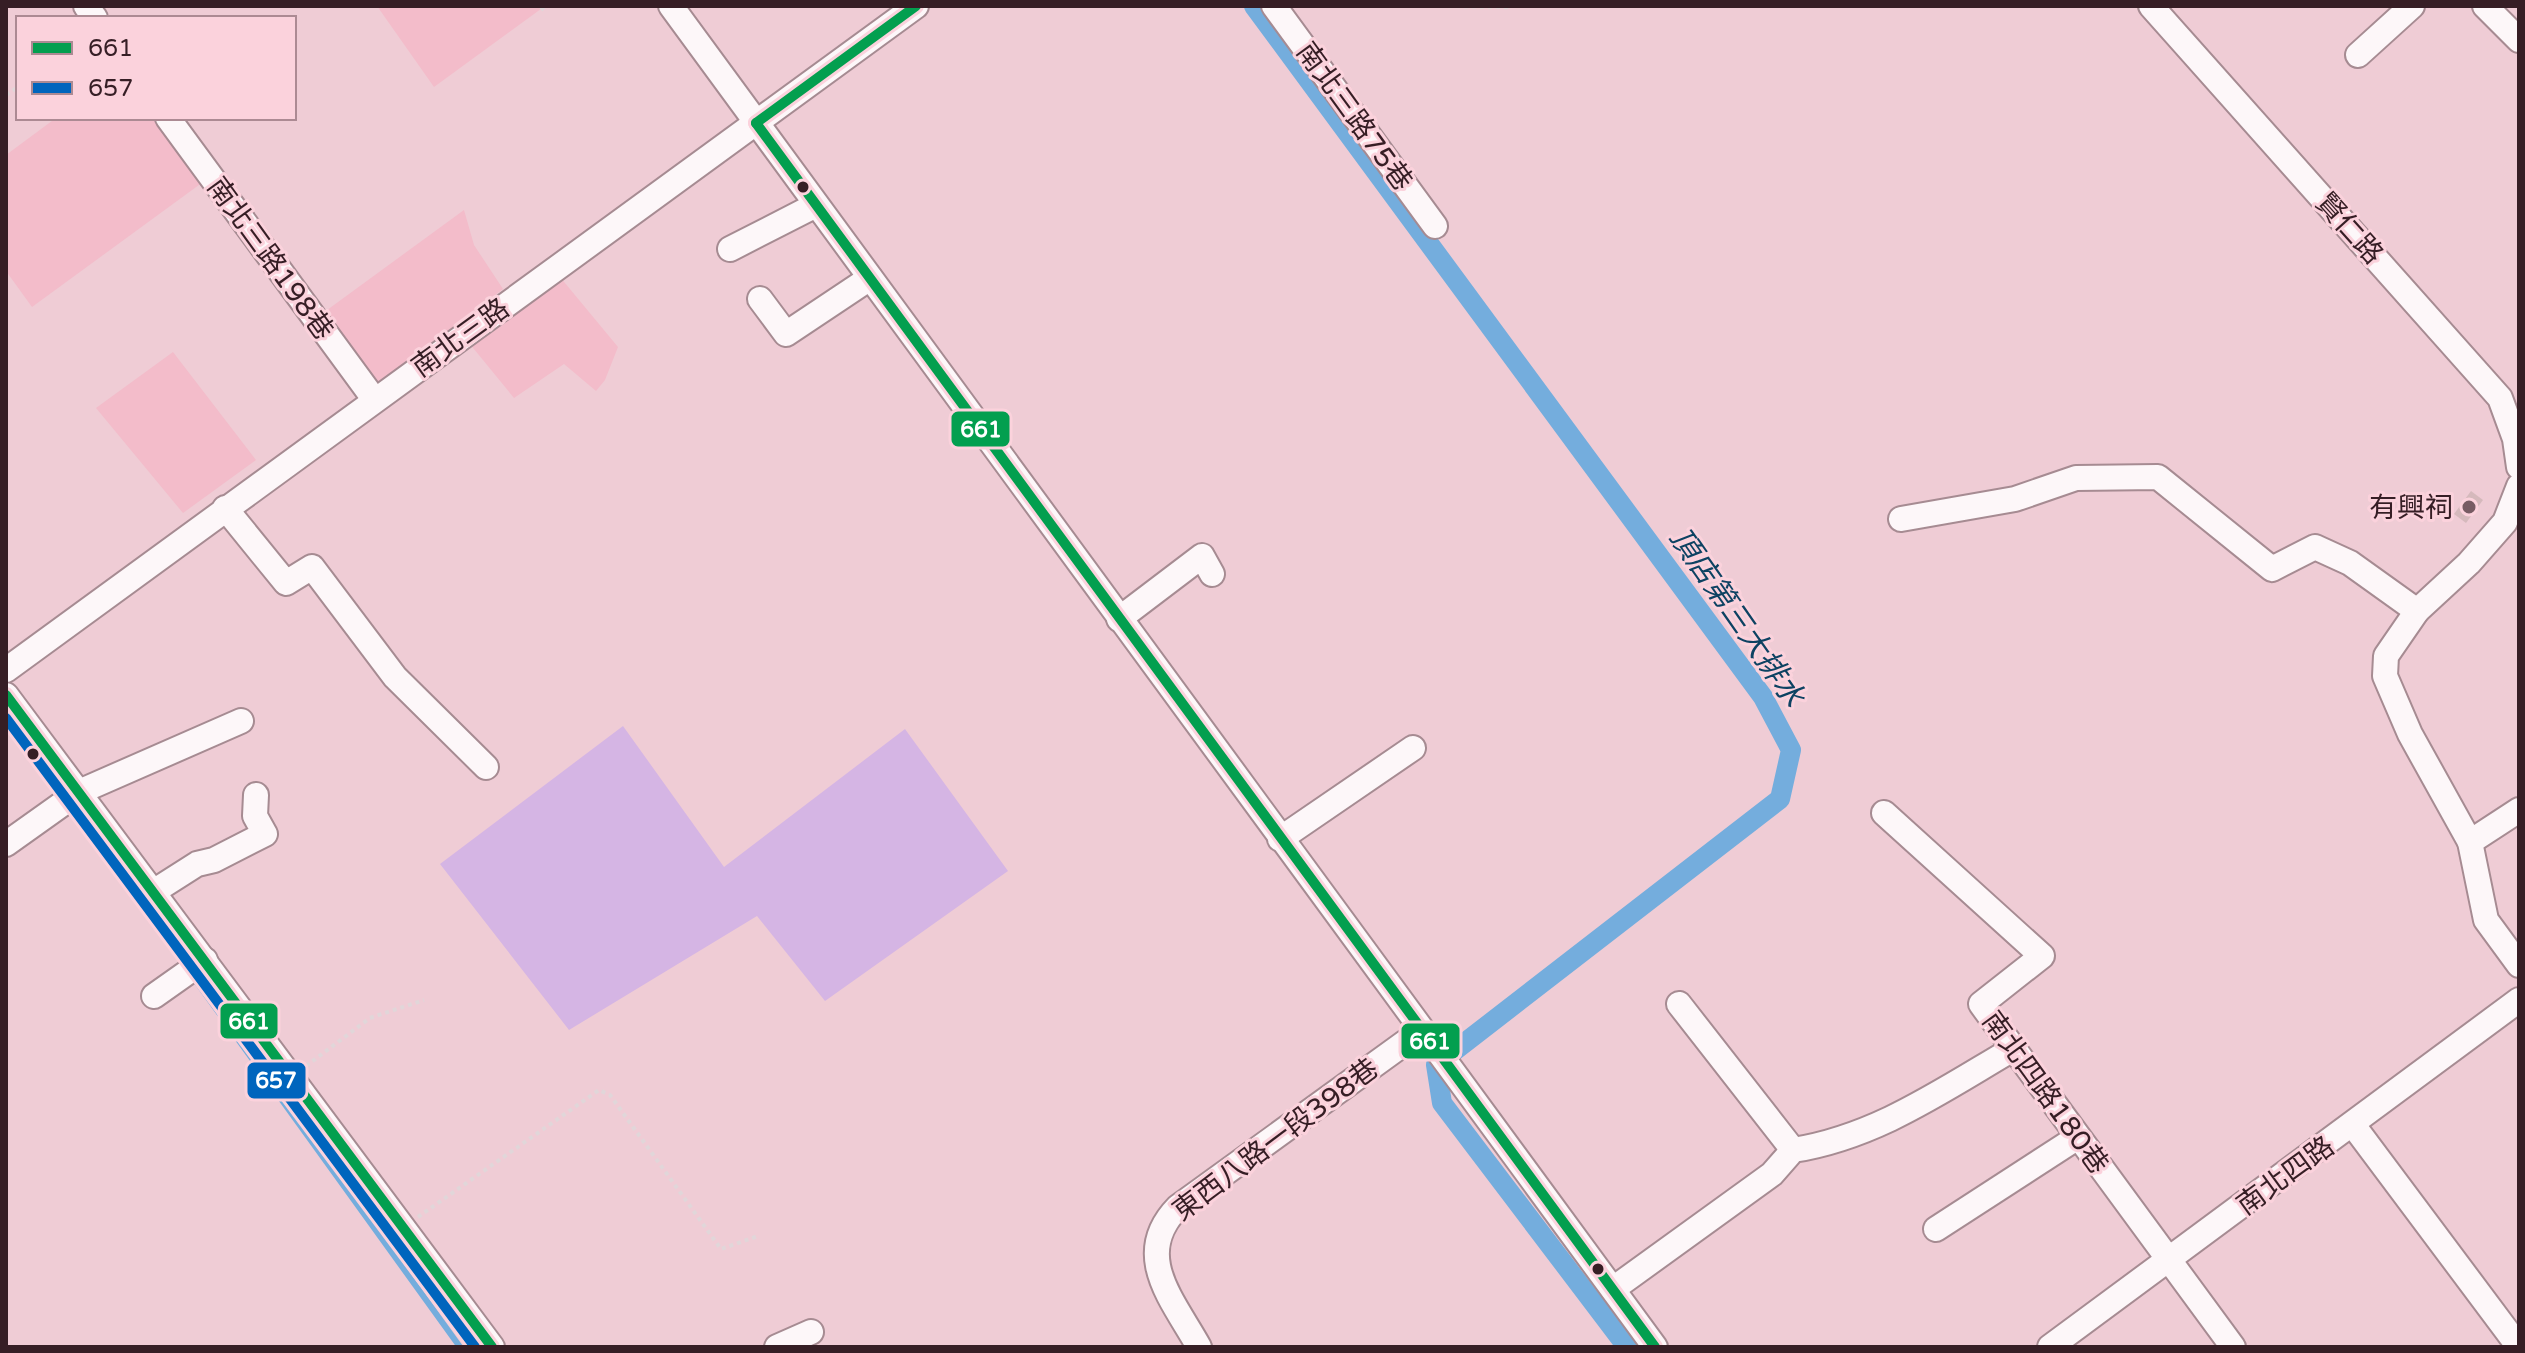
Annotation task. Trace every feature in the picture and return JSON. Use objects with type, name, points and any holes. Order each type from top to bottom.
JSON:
[{"type":"street","points":[[671,6],[1655,1347]]},
{"type":"street","name":"南北三路","points":[[6,670],[916,6]]},
{"type":"street","name":"南北三路75巷","points":[[1274,6],[1435,226]]},
{"type":"street","name":"賢仁路","points":[[2151,6],[2500,398],[2515,439],[2519,467]]},
{"type":"street","points":[[2358,55],[2412,6]]},
{"type":"street","points":[[2485,6],[2519,40]]},
{"type":"street","name":"南北三路198巷","points":[[169,120],[374,399]]},
{"type":"street","points":[[730,249],[816,205]]},
{"type":"street","points":[[760,299],[786,334],[870,278]]},
{"type":"street","points":[[1901,519],[2015,499],[2076,478],[2158,477],[2272,569],[2315,547],[2350,563],[2417,611]]},
{"type":"street","points":[[2519,486],[2505,522],[2469,563],[2417,611],[2386,656],[2385,676],[2410,734],[2470,842],[2486,920],[2519,965]]},
{"type":"street","points":[[225,508],[286,583],[312,567],[395,677],[486,767]]},
{"type":"street","points":[[1119,619],[1202,556],[1212,574]]},
{"type":"street","points":[[6,695],[492,1347]]},
{"type":"street","points":[[6,844],[79,792],[241,721]]},
{"type":"street","points":[[1280,839],[1413,748]]},
{"type":"street","points":[[153,892],[197,864],[214,860],[265,834],[255,816],[256,795]]},
{"type":"street","points":[[2470,842],[2519,810]]},
{"type":"street","name":"南北四路180巷","points":[[1884,813],[2042,956],[1981,1004],[2233,1347]]},
{"type":"street","points":[[154,996],[205,960]]},
{"type":"street","name":"南北四路","points":[[2050,1347],[2519,1000]]},
{"type":"street","points":[[1679,1004],[1793,1150]]},
{"type":"street","name":"東西八路一段398巷","points":[[1199,1347],[1158,1273],[1155,1240],[1162,1223],[1178,1207],[1421,1031]]},
{"type":"street","points":[[1613,1289],[1772,1174],[1793,1150],[1831,1144],[1866,1133],[2013,1049]]},
{"type":"street","points":[[2353,1125],[2519,1347]]},
{"type":"street","points":[[1936,1229],[2078,1137]]},
{"type":"street","points":[[777,1347],[811,1332]]},
{"type":"path","points":[[1432,6],[1508,7]]},
{"type":"path","points":[[292,1076],[370,1018],[424,1000]]},
{"type":"path","points":[[404,1228],[599,1090],[610,1095],[721,1249],[758,1236]]},
{"type":"shaded area","points":[[377,6],[545,6],[434,87]]},
{"type":"shaded area","points":[[53,120],[157,120],[203,182],[32,307],[6,271],[6,155]]},
{"type":"shaded area","points":[[464,210],[474,245],[503,289],[376,386],[323,313]]},
{"type":"shaded area","points":[[560,277],[618,347],[605,380],[596,391],[564,364],[514,398],[469,343]]},
{"type":"shaded area","points":[[173,352],[256,460],[183,513],[96,408]]},
{"type":"shaded area","points":[[623,726],[724,867],[905,729],[1008,871],[825,1001],[757,916],[569,1030],[440,864]]},
{"type":"building","name":"有興祠","points":[[2471,491],[2483,500],[2466,523],[2454,514]]},
{"type":"waterway","name":"頂店第三大排水","points":[[1254,6],[1763,697],[1791,750],[1780,799],[1436,1065],[1442,1103],[1627,1347]]},
{"type":"waterway","points":[[6,724],[61,798]]},
{"type":"waterway","points":[[68,807],[185,965]]},
{"type":"waterway","points":[[191,974],[460,1347]]},
{"type":"transit line","name":"661","points":[[756,123],[916,6]]},
{"type":"transit line","name":"661","points":[[756,123],[1655,1347]]},
{"type":"transit line","name":"661","points":[[6,695],[492,1347]]},
{"type":"transit line","name":"657","points":[[6,718],[475,1347]]},
{"type":"place","name":"有興祠","points":[[2469,507]]}]
